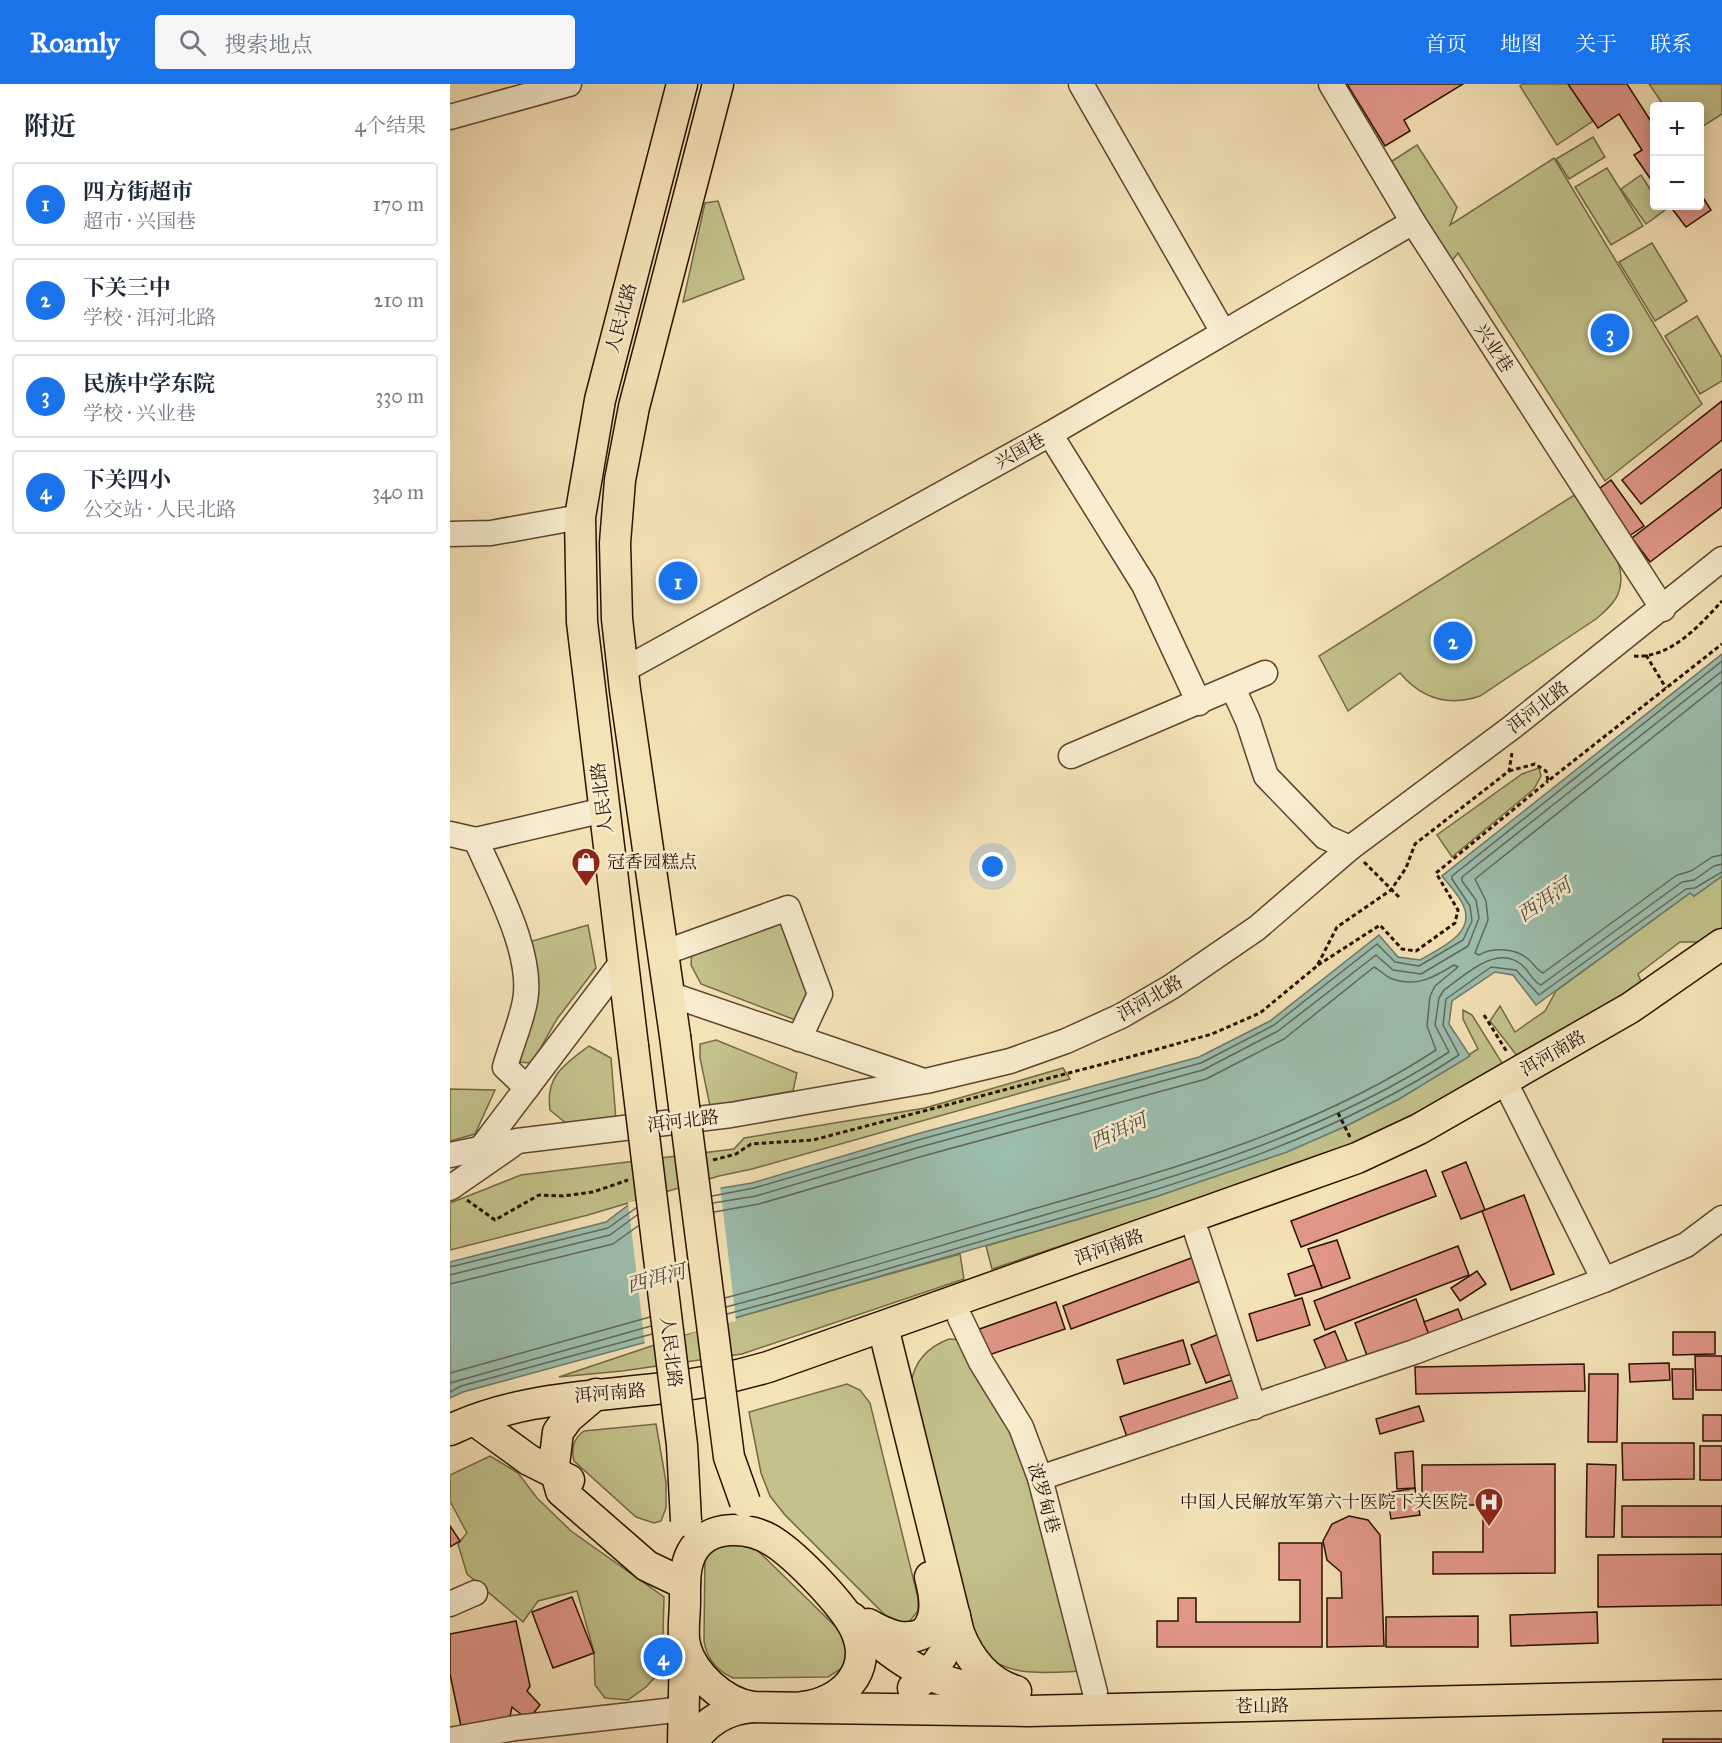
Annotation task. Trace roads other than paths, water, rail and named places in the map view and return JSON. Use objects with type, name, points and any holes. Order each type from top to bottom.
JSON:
[{"type":"main road","name":"人民北路","points":[[682,84],[605,378],[588,458],[580,517],[582,622],[684,1463],[685,1584]]},
{"type":"main road","name":"人民北路","points":[[718,84],[639,386],[623,463],[614,558],[622,671],[675,1036],[727,1447],[733,1474],[745,1502],[784,1549]]},
{"type":"main road","name":"洱河南路","points":[[472,1428],[724,1397],[773,1384],[878,1338],[1391,1144],[1630,1008],[1722,944]]},
{"type":"main road","name":"洱河南路","points":[[450,1450],[472,1428],[537,1402],[666,1388],[732,1377],[960,1318],[1399,1160],[1640,1022],[1722,965]]},
{"type":"main road","points":[[845,1611],[881,1632],[902,1637],[924,1633],[934,1616],[931,1579],[878,1338]]},
{"type":"main road","points":[[878,1338],[965,1647],[984,1673],[1008,1688],[1036,1694]]},
{"type":"main road","points":[[596,1394],[562,1426],[556,1438],[556,1475],[561,1491],[647,1566],[685,1584]]},
{"type":"main road","points":[[472,1428],[556,1475]]},
{"type":"main road","points":[[683,1743],[687,1564],[694,1549],[703,1539],[714,1533],[734,1530],[754,1533],[784,1549],[888,1652],[927,1676],[979,1690],[1036,1694]]},
{"type":"main road","points":[[692,1743],[717,1717],[734,1710],[753,1707],[803,1707],[834,1699],[849,1686],[855,1675],[860,1644],[857,1632],[845,1611]]},
{"type":"main road","points":[[861,1708],[899,1697],[927,1676],[945,1650],[955,1616]]},
{"type":"main road","points":[[685,1645],[696,1668],[715,1689],[738,1704],[753,1707]]},
{"type":"main road","name":"苍山路","points":[[1036,1694],[1722,1677]]},
{"type":"main road","name":"苍山路","points":[[803,1707],[1028,1711],[1722,1695]]},
{"type":"street","points":[[450,117],[569,84]]},
{"type":"street","points":[[1081,84],[1223,332]]},
{"type":"street","name":"兴业巷","points":[[1331,84],[1413,222],[1663,609]]},
{"type":"street","name":"兴国巷","points":[[622,671],[1050,434],[1413,222]]},
{"type":"street","points":[[1050,434],[1144,585],[1199,703]]},
{"type":"street","points":[[450,534],[491,533],[580,517]]},
{"type":"street","name":"洱河北路","points":[[450,1155],[518,1141],[731,1115],[926,1081],[1010,1061],[1066,1041],[1121,1016],[1171,987],[1257,927],[1350,848],[1511,728],[1663,609],[1722,559]]},
{"type":"street","points":[[1071,756],[1265,674]]},
{"type":"street","points":[[1233,688],[1248,720],[1266,776],[1325,837],[1350,848]]},
{"type":"street","points":[[450,834],[476,840],[604,810]]},
{"type":"street","points":[[476,840],[516,934],[525,968],[525,999],[505,1067],[527,1088]]},
{"type":"street","points":[[663,953],[788,908],[820,994],[799,1038]]},
{"type":"street","points":[[482,1147],[622,962]]},
{"type":"street","points":[[669,994],[926,1081]]},
{"type":"street","points":[[1512,1096],[1604,1280]]},
{"type":"street","points":[[451,1188],[518,1141]]},
{"type":"street","points":[[1041,1478],[1414,1352],[1604,1280],[1686,1245],[1722,1218]]},
{"type":"street","points":[[1197,1234],[1254,1407]]},
{"type":"street","name":"波罗甸巷","points":[[960,1318],[981,1362],[1021,1427],[1041,1478],[1095,1692]]},
{"type":"street","points":[[450,1604],[475,1593]]},
{"type":"street","points":[[450,1740],[515,1728],[684,1708]]},
{"type":"water","name":"西洱河","points":[[1722,654],[1722,876],[1694,896],[1690,893],[1536,1005],[1513,975],[1495,972],[1452,1001],[1449,1024],[1470,1056],[1399,1099],[1287,1152],[1158,1196],[738,1317],[463,1392],[450,1398],[450,1262],[606,1222],[631,1203],[752,1183],[917,1134],[1199,1057],[1270,1021],[1379,935],[1398,957],[1420,960],[1453,940],[1464,926],[1466,917],[1464,907],[1442,876]]},
{"type":"place","name":"民族中学东院","points":[[1610,333]]},
{"type":"place","name":"四方街超市","points":[[678,581]]},
{"type":"place","name":"下关三中","points":[[1453,641]]},
{"type":"place","name":"冠香园糕点","points":[[586,888]]},
{"type":"place","name":"中国人民解放军第六十医院下关医院","points":[[1489,1528]]},
{"type":"place","name":"下关四小","points":[[663,1657]]}]
